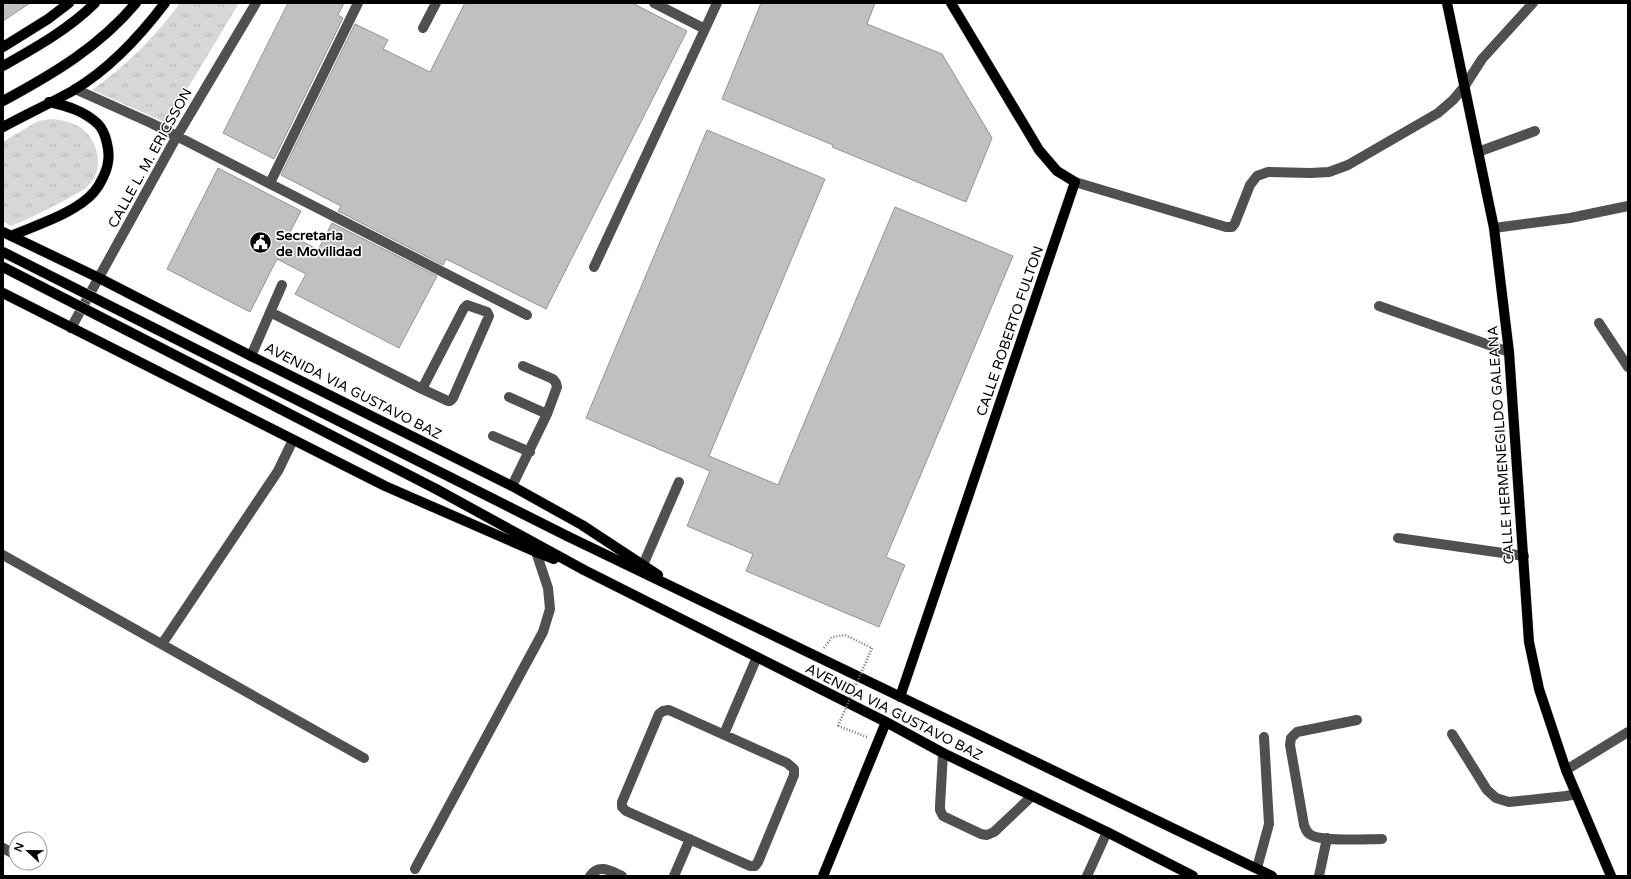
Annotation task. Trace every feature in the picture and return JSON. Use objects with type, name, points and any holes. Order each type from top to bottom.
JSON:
[{"type":"main road","points":[[3,47],[48,19],[69,3]]},
{"type":"main road","points":[[3,66],[60,32],[95,3]]},
{"type":"main road","points":[[3,101],[48,76],[81,54],[98,41],[126,15],[136,3]]},
{"type":"main road","points":[[3,127],[75,89],[102,70],[124,51],[165,3]]},
{"type":"main road","points":[[951,3],[1039,150],[1057,171],[1075,182]]},
{"type":"main road","name":"CALLE HERMENEGILDO GALEANA","points":[[1447,3],[1494,228],[1509,352],[1529,642],[1539,689],[1566,770],[1611,876]]},
{"type":"main road","points":[[7,234],[62,214],[80,204],[94,192],[103,178],[108,161],[107,142],[100,126],[85,114],[70,107],[49,102]]},
{"type":"main road","name":"CALLE ROBERTO FULTON","points":[[900,697],[1075,182]]},
{"type":"main road","name":"AVENIDA VIA GUSTAVO BAZ","points":[[7,234],[100,278],[250,356],[512,486],[582,525],[643,565],[682,593]]},
{"type":"main road","name":"AVENIDA VIA GUSTAVO BAZ","points":[[3,252],[566,536],[1272,876]]},
{"type":"main road","name":"AVENIDA VIA GUSTAVO BAZ","points":[[3,267],[436,489],[584,570],[886,722],[943,753],[1107,832],[1193,876]]},
{"type":"main road","name":"AVENIDA VIA GUSTAVO BAZ","points":[[3,294],[384,486],[536,552],[584,570]]},
{"type":"main road","points":[[823,876],[886,722]]},
{"type":"street","name":"CALLE L. M. ERICSSON","points":[[71,328],[100,278],[177,136],[256,3]]},
{"type":"street","points":[[270,183],[358,3]]},
{"type":"street","points":[[423,28],[436,3]]},
{"type":"street","points":[[654,3],[705,29]]},
{"type":"street","points":[[594,267],[717,3]]},
{"type":"street","points":[[1075,182],[1226,227],[1232,227],[1236,223],[1250,184],[1257,176],[1268,172],[1329,172],[1348,166],[1438,113],[1453,100],[1482,59],[1533,3]]},
{"type":"street","points":[[75,89],[151,123],[527,315]]},
{"type":"street","points":[[1478,152],[1535,131]]},
{"type":"street","points":[[1494,228],[1570,218],[1628,206]]},
{"type":"street","points":[[250,356],[282,285]]},
{"type":"street","points":[[270,312],[422,389],[448,401],[450,401],[489,316],[488,312],[467,305],[464,308],[422,389]]},
{"type":"street","points":[[1379,306],[1509,352]]},
{"type":"street","points":[[1599,324],[1628,367]]},
{"type":"street","points":[[512,486],[530,452],[557,387],[553,379],[523,366]]},
{"type":"street","points":[[509,397],[547,414]]},
{"type":"street","points":[[493,436],[530,452]]},
{"type":"street","points":[[162,644],[278,471],[294,440]]},
{"type":"street","points":[[643,565],[679,482]]},
{"type":"street","points":[[1398,538],[1524,556]]},
{"type":"street","points":[[415,869],[542,632],[550,609],[548,588],[536,552]]},
{"type":"street","points":[[3,555],[364,758]]},
{"type":"street","points":[[724,734],[757,658]]},
{"type":"street","points":[[669,710],[724,734],[788,763],[794,769],[794,775],[755,866],[750,866],[690,839],[626,811],[622,807],[622,802],[659,714],[663,711],[669,710]]},
{"type":"street","points":[[1357,720],[1297,732],[1291,738],[1290,745],[1304,825],[1307,832],[1313,836],[1327,838],[1382,839]]},
{"type":"street","points":[[1566,770],[1628,732]]},
{"type":"street","points":[[1452,734],[1487,790],[1496,798],[1509,802],[1576,794]]},
{"type":"street","points":[[1257,868],[1269,824],[1264,738]]},
{"type":"street","points":[[943,753],[940,810],[944,816],[981,834],[988,835],[994,832],[1032,796]]},
{"type":"street","points":[[1087,876],[1107,832]]},
{"type":"street","points":[[1319,876],[1327,838]]},
{"type":"street","points":[[674,876],[690,839]]},
{"type":"street","points":[[590,876],[597,869],[606,868],[622,876]]},
{"type":"path","points":[[817,658],[832,637],[845,634],[872,648],[838,726],[868,737]]},
{"type":"green space","points":[[180,3],[239,3],[167,123],[92,90],[117,71],[140,50]]},
{"type":"green space","points":[[52,119],[76,125],[90,136],[97,153],[97,171],[92,182],[81,191],[26,220],[11,226],[3,221],[3,142],[38,121]]},
{"type":"building","points":[[3,3],[30,3],[3,21]]},
{"type":"building","points":[[288,3],[344,3],[338,15],[343,18],[274,159],[223,133]]},
{"type":"building","points":[[465,3],[632,3],[687,31],[546,309],[446,259],[443,265],[338,211],[341,206],[281,175],[355,24],[388,40],[383,49],[430,72]]},
{"type":"building","points":[[761,3],[875,3],[867,24],[942,54],[992,138],[966,202],[832,147],[833,145],[722,99]]},
{"type":"building","points":[[707,130],[825,179],[709,456],[778,485],[895,207],[1013,256],[886,557],[905,565],[879,627],[746,571],[753,554],[687,526],[710,471],[586,418]]},
{"type":"building","points":[[218,168],[301,211],[289,234],[318,250],[332,223],[437,276],[399,348],[295,294],[306,274],[277,259],[250,312],[167,269]]},
{"type":"place","name":"Secretaria de Movilidad","points":[[260,243]]}]
